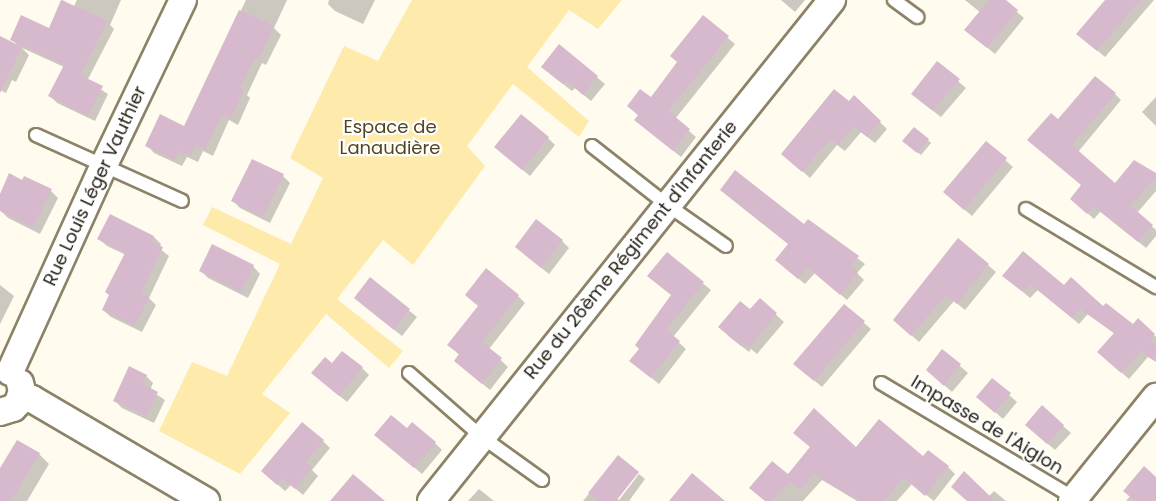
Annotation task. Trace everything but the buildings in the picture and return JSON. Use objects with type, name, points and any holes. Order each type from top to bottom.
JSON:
[{"type":"street","name":"Rue Louis Léger Vauthier","points":[[5,372],[183,0]]},
{"type":"street","name":"Rue du 26ème Régiment d'Infanterie","points":[[431,501],[666,204],[832,0]]},
{"type":"street","points":[[0,412],[13,408],[21,397],[18,380],[5,372]]},
{"type":"street","points":[[21,397],[33,399],[206,501]]},
{"type":"street","points":[[1073,499],[1151,412]]},
{"type":"lane","points":[[894,0],[917,17]]},
{"type":"lane","points":[[36,135],[182,201]]},
{"type":"lane","points":[[592,146],[666,204],[726,246]]},
{"type":"lane","points":[[1026,209],[1156,287]]},
{"type":"lane","points":[[409,373],[482,437],[542,480]]},
{"type":"lane","name":"Impasse de l'Aiglon","points":[[881,383],[1073,499]]},
{"type":"green space","name":"Espace de Lanaudière","points":[[412,0],[622,0],[598,29],[569,10],[527,67],[589,121],[579,137],[513,84],[467,146],[485,166],[413,265],[383,240],[337,299],[403,351],[389,368],[326,314],[262,394],[290,413],[240,474],[159,431],[192,362],[227,376],[280,264],[203,225],[212,207],[291,244],[323,178],[290,158],[344,46],[378,61]]}]
